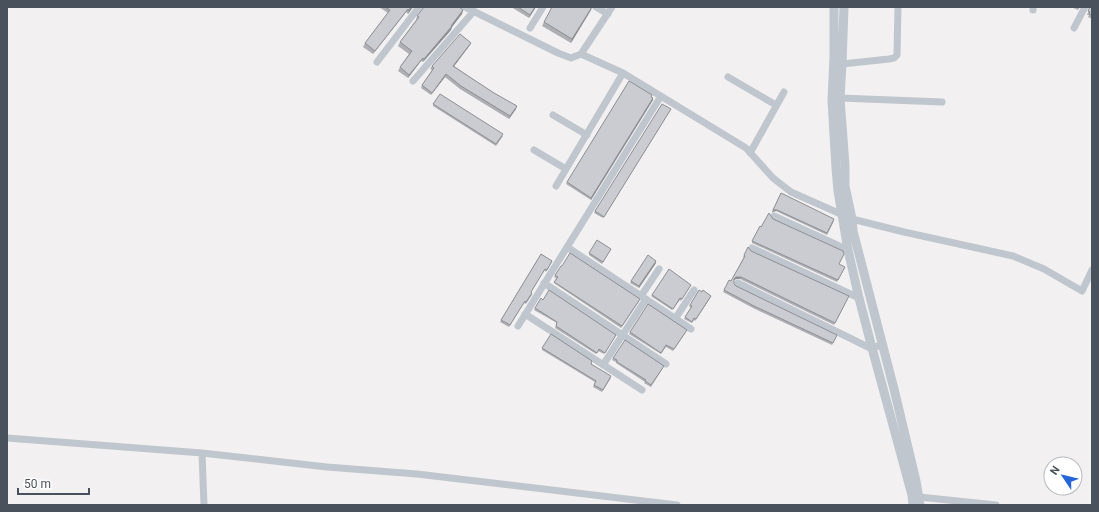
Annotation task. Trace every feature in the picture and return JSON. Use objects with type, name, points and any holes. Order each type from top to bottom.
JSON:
[{"type":"street","points":[[377,62],[420,7]]},
{"type":"street","points":[[465,7],[571,58],[581,54],[612,7]]},
{"type":"street","points":[[530,28],[543,7]]},
{"type":"street","points":[[596,7],[608,14]]},
{"type":"street","points":[[834,7],[833,108],[838,191],[848,250],[859,298],[912,495],[913,505]]},
{"type":"street","points":[[844,7],[840,98],[845,186],[853,231],[868,284],[920,501],[996,505]]},
{"type":"street","points":[[842,64],[889,59],[894,58],[897,55],[898,7]]},
{"type":"street","points":[[1074,28],[1085,7]]},
{"type":"street","points":[[414,82],[474,11]]},
{"type":"street","points":[[581,54],[623,73],[746,148],[773,178],[791,192],[852,219],[1013,256],[1044,270],[1082,291],[1092,270]]},
{"type":"street","points":[[556,186],[623,73]]},
{"type":"street","points":[[728,77],[776,105]]},
{"type":"street","points":[[750,153],[784,92]]},
{"type":"street","points":[[518,326],[661,96]]},
{"type":"street","points":[[840,98],[942,102]]},
{"type":"street","points":[[553,115],[587,135]]},
{"type":"street","points":[[534,150],[566,169]]},
{"type":"street","points":[[774,216],[848,250]]},
{"type":"street","points":[[567,247],[691,329]]},
{"type":"street","points":[[752,248],[859,298]]},
{"type":"street","points":[[603,365],[623,335],[660,269]]},
{"type":"street","points":[[544,283],[666,364]]},
{"type":"street","points":[[738,283],[864,345],[872,348],[883,345]]},
{"type":"street","points":[[675,318],[694,290]]},
{"type":"street","points":[[525,314],[642,390]]},
{"type":"street","points":[[7,438],[202,453],[327,467],[417,474],[677,505]]},
{"type":"street","points":[[202,453],[204,505]]},
{"type":"building","points":[[385,7],[411,7],[375,51],[365,43],[390,10]]},
{"type":"building","points":[[424,7],[459,7],[463,10],[452,26],[409,75],[400,67],[412,51],[400,42],[419,17],[417,16]]},
{"type":"building","points":[[518,7],[535,7],[530,15]]},
{"type":"building","points":[[552,7],[592,7],[572,39],[544,22]]},
{"type":"building","points":[[1090,7],[1092,7],[1092,15],[1089,14],[1090,12],[1088,11]]},
{"type":"building","points":[[460,34],[471,43],[453,66],[517,106],[510,116],[461,86],[446,74],[432,93],[422,85],[434,68],[432,66]]},
{"type":"building","points":[[629,81],[652,95],[651,97],[653,98],[591,198],[567,182]]},
{"type":"building","points":[[440,94],[503,134],[496,144],[433,104]]},
{"type":"building","points":[[662,104],[671,109],[604,217],[595,211]]},
{"type":"building","points":[[781,193],[834,219],[827,233],[777,210],[773,210]]},
{"type":"building","points":[[769,213],[773,219],[843,251],[844,254],[839,264],[845,267],[838,280],[752,241]]},
{"type":"building","points":[[597,240],[611,249],[603,262],[589,253]]},
{"type":"building","points":[[748,247],[751,251],[849,296],[835,323],[741,277],[736,277],[734,279],[734,284],[736,286],[837,335],[833,343],[754,306],[724,290],[729,280],[731,281],[745,256],[744,255]]},
{"type":"building","points":[[570,253],[640,299],[622,326],[554,282],[558,277],[555,275]]},
{"type":"building","points":[[541,254],[552,261],[547,270],[545,269],[531,292],[532,293],[526,302],[525,301],[510,325],[501,320]]},
{"type":"building","points":[[648,255],[656,261],[639,286],[631,281]]},
{"type":"building","points":[[669,269],[691,285],[673,309],[652,295]]},
{"type":"building","points":[[549,290],[616,335],[605,353],[599,349],[597,353],[556,326],[557,322],[535,308],[541,298],[543,300]]},
{"type":"building","points":[[699,290],[702,292],[703,290],[711,296],[696,319],[694,318],[692,322],[685,317]]},
{"type":"building","points":[[648,304],[687,330],[674,349],[666,345],[661,353],[630,332]]},
{"type":"building","points":[[551,334],[592,361],[591,364],[611,376],[603,390],[594,385],[596,381],[542,348]]},
{"type":"building","points":[[625,340],[664,366],[651,385],[613,358]]}]
